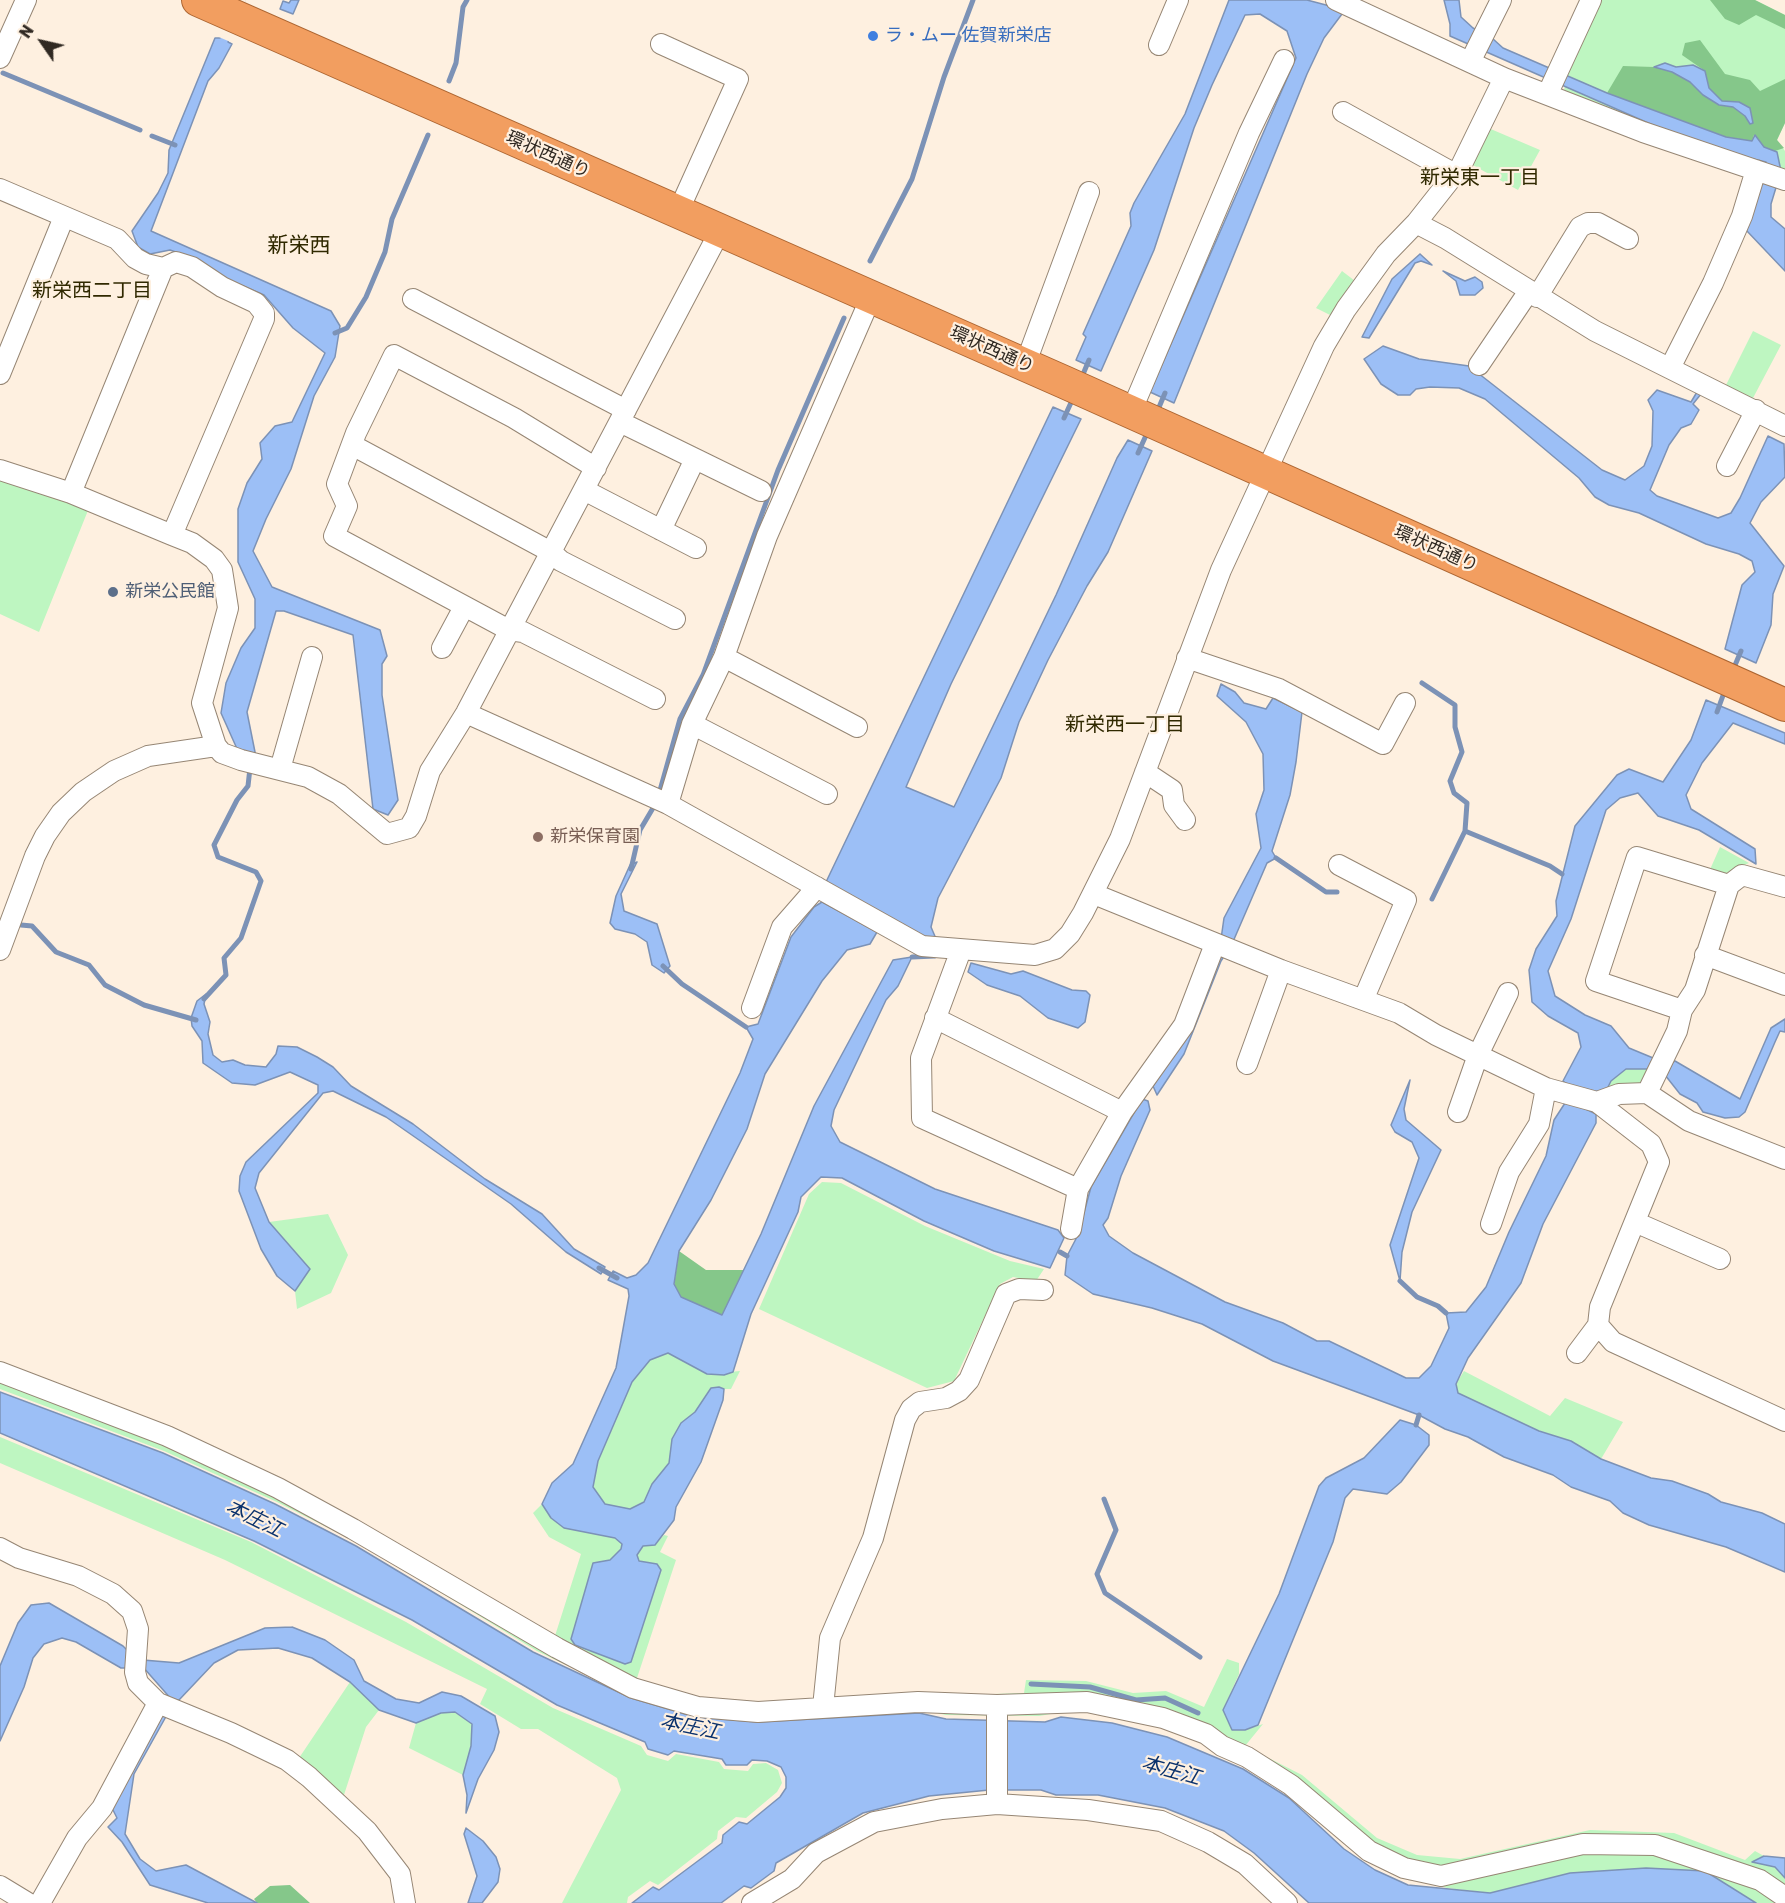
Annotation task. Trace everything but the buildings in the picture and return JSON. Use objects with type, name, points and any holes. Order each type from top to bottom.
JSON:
[{"type":"highway","name":"環状西通り","points":[[198,0],[1025,365],[1785,705]]},
{"type":"street","points":[[0,58],[26,0]]},
{"type":"street","points":[[1159,45],[1178,0]]},
{"type":"street","points":[[1336,0],[1471,58],[1504,78],[1549,90],[1643,132],[1785,180]]},
{"type":"street","points":[[1471,58],[1501,0]]},
{"type":"street","points":[[1549,90],[1591,0]]},
{"type":"street","points":[[662,44],[738,79],[678,212]]},
{"type":"street","points":[[1144,418],[1249,133],[1284,60]]},
{"type":"street","points":[[466,713],[659,800],[922,946],[1035,955],[1055,949],[1070,934],[1094,894],[1119,839],[1221,570],[1324,346],[1346,309],[1386,254],[1416,223],[1455,174],[1504,78]]},
{"type":"street","points":[[1343,112],[1455,174]]},
{"type":"street","points":[[1670,368],[1713,283],[1759,171]]},
{"type":"street","points":[[1025,365],[1089,192]]},
{"type":"street","points":[[1,193],[117,239],[135,258],[146,264],[163,268],[176,262],[192,267],[222,287],[256,303],[264,313],[264,319],[172,535]]},
{"type":"street","points":[[0,374],[64,217]]},
{"type":"street","points":[[1416,223],[1445,238],[1595,331],[1785,426]]},
{"type":"street","points":[[1479,365],[1580,227],[1588,223],[1598,223],[1628,239]]},
{"type":"street","points":[[0,470],[71,493],[192,543],[214,559],[222,570],[228,608],[202,703],[216,746],[222,753],[308,777],[339,794],[387,834],[409,828],[416,816],[430,771],[466,713],[720,231]]},
{"type":"street","points":[[71,493],[163,268]]},
{"type":"street","points":[[659,800],[724,657],[767,536],[871,297]]},
{"type":"street","points":[[413,299],[623,416],[695,459],[761,491]]},
{"type":"street","points":[[596,468],[514,418],[394,355],[352,445],[338,484],[347,506],[334,536],[509,630],[523,632],[656,699]]},
{"type":"street","points":[[1727,466],[1756,410]]},
{"type":"street","points":[[352,445],[551,552],[561,561],[675,620]]},
{"type":"street","points":[[661,530],[695,459]]},
{"type":"street","points":[[584,490],[696,548]]},
{"type":"street","points":[[442,648],[464,607]]},
{"type":"street","points":[[280,769],[312,657]]},
{"type":"street","points":[[724,657],[857,727]]},
{"type":"street","points":[[1187,658],[1279,689],[1383,744],[1405,703]]},
{"type":"street","points":[[692,724],[827,794]]},
{"type":"street","points":[[0,950],[40,846],[61,813],[83,792],[114,771],[148,756],[216,746]]},
{"type":"street","points":[[1144,772],[1172,790],[1173,805],[1185,820]]},
{"type":"street","points":[[1682,1010],[1596,981],[1637,857],[1729,885]]},
{"type":"street","points":[[1339,865],[1406,900],[1364,998]]},
{"type":"street","points":[[1647,1093],[1677,1031],[1682,1010],[1695,990],[1729,885],[1742,875],[1785,886]]},
{"type":"street","points":[[752,1008],[782,927],[821,890]]},
{"type":"street","points":[[1094,894],[1281,970],[1364,998],[1399,1013],[1546,1088],[1584,1099],[1651,1144],[1659,1162],[1600,1307],[1598,1325],[1576,1353]]},
{"type":"street","points":[[1071,1229],[1078,1189],[1122,1112],[1184,1025],[1215,944]]},
{"type":"street","points":[[961,950],[921,1058],[922,1118],[1078,1189]]},
{"type":"street","points":[[1705,955],[1785,984]]},
{"type":"street","points":[[1247,1064],[1281,970]]},
{"type":"street","points":[[1458,1112],[1478,1055],[1508,993]]},
{"type":"street","points":[[935,1018],[1122,1112]]},
{"type":"street","points":[[1491,1224],[1509,1172],[1539,1124],[1546,1088]]},
{"type":"street","points":[[1584,1099],[1647,1093],[1689,1121],[1785,1159]]},
{"type":"street","points":[[1635,1222],[1720,1258]]},
{"type":"street","points":[[823,1707],[830,1638],[873,1538],[908,1414],[920,1402],[946,1398],[964,1386],[982,1353],[1006,1294],[1019,1289],[1043,1290]]},
{"type":"street","points":[[1598,1325],[1613,1342],[1785,1421]]},
{"type":"street","points":[[0,1371],[167,1436],[278,1488],[354,1529],[557,1648],[633,1688],[698,1707],[758,1712],[918,1702],[997,1705],[1087,1702],[1163,1718],[1206,1734],[1222,1746],[1247,1757],[1292,1785],[1369,1851],[1404,1868],[1441,1875],[1583,1844],[1656,1845],[1760,1880],[1785,1897]]},
{"type":"street","points":[[0,1548],[19,1558],[78,1576],[113,1594],[132,1611],[138,1629],[136,1663],[138,1683],[158,1702],[287,1760],[309,1777],[367,1831],[400,1874],[405,1903]]},
{"type":"street","points":[[39,1903],[77,1838],[102,1808],[158,1702]]},
{"type":"street","points":[[997,1705],[997,1804]]},
{"type":"street","points":[[752,1903],[792,1879],[816,1853],[874,1822],[942,1809],[997,1804],[1088,1810],[1161,1821],[1208,1842],[1245,1864],[1287,1903]]},
{"type":"street","points":[[0,1886],[28,1903]]},
{"type":"green space","points":[[1599,0],[1755,0],[1785,15],[1785,123],[1777,140],[1785,151],[1785,171],[1652,128],[1564,91],[1567,73]]},
{"type":"green space","points":[[1710,0],[1755,0],[1785,15],[1785,29],[1756,15],[1739,25],[1725,19]]},
{"type":"green space","points":[[1700,40],[1725,74],[1750,80],[1760,91],[1785,79],[1785,123],[1777,140],[1784,148],[1772,152],[1763,147],[1754,135],[1752,141],[1726,137],[1607,93],[1623,66],[1654,67],[1672,71],[1690,82],[1703,95],[1719,105],[1733,107],[1745,116],[1750,124],[1753,123],[1750,108],[1739,102],[1722,101],[1709,88],[1705,71],[1682,55],[1685,43]]},
{"type":"green space","points":[[1486,127],[1540,150],[1518,190],[1469,163]]},
{"type":"green space","points":[[1342,271],[1359,284],[1334,317],[1316,308]]},
{"type":"green space","points":[[1753,331],[1781,345],[1753,398],[1725,387]]},
{"type":"green space","points":[[0,476],[89,508],[39,632],[0,614]]},
{"type":"green space","points":[[1720,847],[1749,863],[1719,876],[1708,874]]},
{"type":"green space","points":[[1626,1069],[1650,1069],[1644,1085],[1605,1093],[1611,1081]]},
{"type":"green space","points":[[822,1182],[841,1183],[925,1226],[1010,1261],[1044,1269],[1036,1281],[1013,1277],[1000,1284],[954,1381],[927,1388],[759,1309],[809,1194]]},
{"type":"green space","points":[[328,1214],[348,1255],[331,1293],[297,1309],[295,1291],[310,1269],[269,1222]]},
{"type":"green space","points":[[679,1251],[706,1270],[744,1270],[722,1316],[681,1297],[674,1285]]},
{"type":"green space","points":[[668,1353],[707,1374],[740,1371],[731,1389],[711,1389],[695,1412],[681,1423],[672,1439],[669,1463],[652,1484],[644,1502],[630,1509],[605,1504],[593,1487],[598,1461],[609,1434],[632,1382],[650,1360]]},
{"type":"green space","points":[[0,1361],[194,1439],[554,1639],[581,1554],[549,1537],[533,1513],[542,1504],[551,1518],[564,1528],[615,1538],[622,1544],[621,1549],[610,1560],[575,1645],[596,1652],[657,1564],[639,1561],[637,1555],[643,1546],[655,1545],[664,1535],[668,1536],[660,1552],[676,1560],[636,1681],[701,1700],[761,1705],[812,1700],[1024,1693],[1026,1680],[1086,1681],[1133,1693],[1166,1691],[1204,1707],[1227,1659],[1239,1663],[1239,1674],[1223,1710],[1245,1730],[1263,1724],[1245,1746],[1302,1775],[1377,1838],[1417,1855],[1460,1859],[1590,1830],[1674,1833],[1745,1860],[1755,1851],[1764,1856],[1754,1862],[1775,1867],[1785,1878],[1785,1903],[1756,1903],[1705,1871],[1570,1873],[1490,1893],[1447,1888],[1388,1870],[1289,1792],[1180,1729],[1086,1708],[1039,1716],[946,1715],[919,1709],[761,1719],[633,1697],[537,1651],[364,1546],[277,1502],[164,1451],[0,1389]]},
{"type":"green space","points":[[1464,1371],[1550,1416],[1565,1398],[1623,1422],[1601,1459],[1571,1441],[1539,1431],[1458,1393],[1456,1384]]},
{"type":"green space","points":[[0,1437],[251,1542],[406,1622],[553,1708],[641,1746],[647,1755],[668,1761],[676,1754],[719,1762],[724,1769],[748,1771],[753,1764],[766,1763],[778,1770],[782,1783],[777,1792],[746,1818],[736,1817],[718,1831],[717,1839],[658,1885],[650,1881],[628,1897],[627,1903],[562,1903],[621,1790],[617,1778],[538,1729],[521,1729],[480,1704],[487,1689],[225,1560],[0,1463]]},
{"type":"green space","points":[[350,1682],[379,1710],[366,1727],[342,1801],[297,1761]]},
{"type":"green space","points":[[455,1712],[472,1724],[471,1746],[463,1775],[409,1748],[416,1723],[441,1713]]},
{"type":"green space","points":[[290,1885],[310,1903],[257,1903],[254,1899],[270,1886]]},
{"type":"water","points":[[236,0],[245,0],[228,42],[232,44],[219,68],[208,81],[151,231],[331,311],[340,326],[335,357],[314,396],[291,469],[253,551],[272,587],[380,630],[387,656],[382,664],[382,695],[398,800],[388,815],[373,809],[353,635],[284,611],[276,611],[247,712],[256,757],[238,751],[221,713],[226,683],[241,648],[255,628],[255,599],[238,562],[238,509],[247,483],[262,459],[260,443],[275,426],[292,422],[325,353],[293,328],[264,295],[229,280],[190,257],[170,250],[150,254],[138,247],[132,231],[158,193],[168,173],[169,150],[215,38],[220,38]]},
{"type":"water","points":[[291,0],[299,0],[293,14],[280,9],[283,1],[289,3]]},
{"type":"water","points":[[1229,0],[1307,0],[1345,10],[1324,38],[1307,74],[1174,403],[1150,392],[1296,58],[1287,31],[1260,14],[1245,15],[1212,85],[1194,128],[1154,250],[1101,371],[1076,360],[1086,337],[1083,334],[1131,226],[1130,213],[1134,203],[1185,114]]},
{"type":"water","points":[[1444,0],[1459,0],[1461,17],[1503,48],[1607,93],[1726,137],[1752,141],[1755,135],[1764,147],[1777,152],[1781,171],[1771,204],[1771,217],[1785,229],[1785,271],[1746,230],[1766,162],[1722,152],[1655,126],[1450,36],[1450,24]]},
{"type":"water","points":[[1665,63],[1676,67],[1693,65],[1705,71],[1709,88],[1722,101],[1739,102],[1750,108],[1753,123],[1750,124],[1745,116],[1733,107],[1719,105],[1703,95],[1690,82],[1672,72],[1654,67]]},
{"type":"water","points":[[1420,254],[1432,265],[1421,261],[1415,263],[1369,338],[1362,337],[1392,279]]},
{"type":"water","points":[[1443,271],[1465,281],[1475,277],[1482,282],[1483,288],[1475,295],[1460,295],[1456,281]]},
{"type":"water","points":[[1383,346],[1419,359],[1469,366],[1602,470],[1625,480],[1644,466],[1652,446],[1653,411],[1648,400],[1657,390],[1691,402],[1697,392],[1701,394],[1693,404],[1699,410],[1691,424],[1681,428],[1669,445],[1650,490],[1657,496],[1718,518],[1731,513],[1768,436],[1784,444],[1785,477],[1761,502],[1750,523],[1784,566],[1773,594],[1771,625],[1756,663],[1725,649],[1742,585],[1755,572],[1752,561],[1739,554],[1706,544],[1639,513],[1609,505],[1595,497],[1579,478],[1485,399],[1459,388],[1430,387],[1416,389],[1410,395],[1398,395],[1381,384],[1364,359]]},
{"type":"water","points":[[1053,407],[1081,419],[951,684],[906,787],[954,807],[1056,595],[1117,458],[1128,440],[1152,451],[1108,552],[1087,586],[1048,660],[1019,722],[1001,778],[938,898],[931,927],[937,941],[920,936],[826,882]]},
{"type":"water","points":[[1221,684],[1235,692],[1244,703],[1266,709],[1273,698],[1302,712],[1296,762],[1290,795],[1272,851],[1276,858],[1267,863],[1232,944],[1221,961],[1184,1054],[1157,1095],[1153,1086],[1185,1036],[1221,939],[1224,918],[1261,848],[1256,814],[1264,790],[1263,754],[1246,722],[1217,696]]},
{"type":"water","points":[[1706,700],[1785,733],[1785,744],[1733,723],[1702,763],[1686,795],[1691,809],[1755,849],[1756,864],[1699,830],[1658,816],[1638,793],[1620,798],[1606,810],[1571,919],[1548,971],[1555,996],[1585,1015],[1611,1026],[1629,1048],[1658,1060],[1651,1069],[1626,1069],[1611,1081],[1605,1093],[1579,1093],[1563,1081],[1581,1047],[1578,1033],[1548,1016],[1532,1002],[1529,970],[1536,949],[1557,916],[1556,901],[1575,826],[1617,775],[1629,769],[1663,782],[1691,740]]},
{"type":"water","points":[[637,862],[621,894],[624,911],[657,924],[670,966],[664,973],[652,965],[647,942],[635,934],[615,929],[610,923],[616,896],[630,865]]},
{"type":"water","points":[[822,902],[877,932],[870,944],[847,950],[822,981],[765,1074],[747,1129],[711,1200],[679,1251],[674,1284],[681,1297],[722,1315],[761,1234],[814,1106],[893,960],[912,957],[898,986],[886,1000],[834,1110],[831,1126],[840,1142],[935,1189],[1058,1230],[1064,1238],[1050,1268],[994,1251],[924,1221],[842,1178],[821,1177],[801,1197],[798,1212],[751,1314],[733,1372],[724,1375],[707,1374],[668,1353],[650,1360],[632,1382],[598,1461],[593,1487],[605,1504],[630,1509],[644,1502],[652,1484],[669,1463],[672,1439],[681,1423],[695,1412],[711,1388],[724,1389],[723,1400],[701,1462],[676,1507],[674,1520],[655,1545],[643,1546],[637,1555],[639,1561],[657,1564],[661,1570],[631,1662],[625,1664],[575,1645],[571,1639],[593,1563],[610,1560],[621,1549],[622,1544],[615,1538],[564,1528],[551,1518],[542,1504],[552,1483],[573,1464],[616,1368],[629,1296],[628,1289],[608,1280],[613,1271],[627,1278],[636,1275],[648,1263],[740,1073],[753,1039],[746,1027],[758,1024],[791,937],[814,907]]},
{"type":"water","points":[[971,963],[1011,974],[1023,971],[1072,990],[1086,991],[1090,995],[1085,1022],[1078,1028],[1048,1018],[1020,996],[987,985],[968,972]]},
{"type":"water","points":[[206,994],[204,1004],[210,1022],[208,1034],[213,1055],[222,1062],[233,1060],[245,1065],[266,1067],[276,1054],[278,1046],[297,1047],[317,1057],[333,1067],[351,1086],[413,1124],[485,1179],[542,1214],[574,1249],[605,1267],[601,1274],[566,1252],[511,1204],[386,1117],[333,1091],[323,1093],[259,1173],[255,1188],[269,1222],[310,1269],[295,1291],[277,1276],[261,1249],[239,1191],[240,1176],[246,1162],[318,1093],[318,1085],[290,1072],[255,1085],[232,1083],[203,1063],[202,1041],[192,1026],[191,1018],[197,1001]]},
{"type":"water","points":[[1785,1019],[1785,1032],[1780,1031],[1745,1112],[1739,1117],[1725,1118],[1703,1112],[1697,1103],[1680,1094],[1665,1075],[1671,1063],[1675,1061],[1740,1099],[1771,1028]]},
{"type":"water","points":[[1410,1080],[1404,1109],[1406,1120],[1441,1150],[1412,1212],[1402,1252],[1400,1281],[1390,1245],[1419,1158],[1412,1142],[1395,1132],[1391,1125]]},
{"type":"water","points":[[1142,1099],[1148,1101],[1150,1110],[1121,1176],[1108,1218],[1103,1225],[1109,1236],[1133,1253],[1225,1302],[1283,1323],[1317,1341],[1329,1341],[1406,1378],[1419,1378],[1431,1366],[1449,1328],[1446,1313],[1466,1312],[1486,1287],[1509,1232],[1546,1156],[1554,1120],[1567,1100],[1596,1114],[1596,1123],[1543,1224],[1521,1283],[1468,1358],[1456,1384],[1458,1393],[1539,1431],[1571,1441],[1601,1459],[1651,1478],[1672,1481],[1708,1494],[1721,1502],[1762,1513],[1785,1524],[1785,1572],[1726,1547],[1649,1525],[1623,1513],[1610,1501],[1571,1487],[1553,1475],[1504,1457],[1468,1437],[1445,1429],[1419,1415],[1273,1361],[1202,1324],[1152,1308],[1093,1294],[1065,1275],[1067,1256],[1078,1235],[1091,1187]]},
{"type":"water","name":"本庄江","points":[[0,1392],[163,1453],[275,1504],[356,1546],[533,1652],[631,1698],[695,1717],[758,1722],[919,1713],[946,1719],[1045,1722],[1061,1717],[1112,1723],[1167,1737],[1243,1769],[1289,1798],[1344,1849],[1375,1870],[1408,1885],[1490,1893],[1570,1873],[1646,1868],[1705,1871],[1756,1903],[1309,1903],[1254,1853],[1224,1831],[1165,1808],[1098,1795],[1056,1795],[1041,1790],[989,1790],[929,1796],[863,1813],[776,1863],[774,1871],[751,1888],[744,1886],[721,1903],[632,1903],[653,1887],[659,1890],[722,1843],[723,1835],[739,1822],[747,1824],[780,1797],[786,1788],[786,1777],[781,1767],[767,1761],[752,1760],[747,1765],[726,1765],[722,1759],[674,1751],[668,1755],[648,1749],[645,1742],[557,1705],[412,1620],[254,1541],[0,1433]]},
{"type":"water","points":[[1400,1420],[1416,1425],[1429,1435],[1429,1445],[1401,1482],[1387,1494],[1353,1489],[1345,1498],[1333,1542],[1258,1725],[1245,1730],[1232,1730],[1223,1710],[1279,1594],[1319,1486],[1326,1478],[1364,1458]]},
{"type":"water","points":[[49,1603],[123,1646],[131,1654],[128,1668],[121,1668],[76,1642],[62,1638],[44,1644],[33,1658],[24,1687],[0,1741],[0,1666],[18,1623],[31,1605]]},
{"type":"water","points":[[292,1627],[325,1640],[354,1660],[364,1681],[396,1699],[419,1703],[442,1692],[461,1696],[495,1716],[499,1732],[494,1750],[478,1779],[466,1813],[467,1795],[463,1775],[471,1746],[472,1724],[455,1712],[441,1713],[416,1723],[379,1710],[350,1682],[312,1658],[278,1648],[238,1650],[214,1663],[179,1700],[172,1700],[143,1667],[143,1660],[179,1663],[265,1628]]},
{"type":"water","points":[[158,1712],[168,1713],[134,1774],[125,1834],[140,1859],[156,1871],[186,1865],[257,1903],[208,1903],[150,1885],[122,1842],[108,1827],[117,1818],[112,1808]]},
{"type":"water","points":[[466,1828],[483,1841],[496,1857],[500,1869],[498,1882],[482,1903],[468,1903],[477,1876],[464,1834]]},
{"type":"water","points":[[1764,1856],[1785,1858],[1785,1878],[1775,1867],[1752,1862]]},
{"type":"pier","points":[[235,0],[246,0],[232,40],[233,43],[214,35],[218,35]]},
{"type":"waterway","points":[[449,81],[456,63],[463,7],[467,0]]},
{"type":"waterway","points":[[870,261],[912,179],[944,77],[973,0]]},
{"type":"waterway","points":[[3,73],[140,130]]},
{"type":"waterway","points":[[335,333],[347,328],[366,297],[385,252],[392,219],[428,135]]},
{"type":"waterway","points":[[152,136],[175,145]]},
{"type":"waterway","points":[[659,794],[680,719],[703,675],[778,470],[844,318]]},
{"type":"waterway","points":[[1081,379],[1089,360]]},
{"type":"waterway","points":[[1157,412],[1165,393]]},
{"type":"waterway","points":[[1064,418],[1074,396]]},
{"type":"waterway","points":[[1138,453],[1148,431]]},
{"type":"waterway","points":[[1733,670],[1741,651]]},
{"type":"waterway","points":[[1422,683],[1455,705],[1455,727],[1462,752],[1450,781],[1454,793],[1467,803],[1465,831],[1550,866],[1562,874]]},
{"type":"waterway","points":[[1717,712],[1725,690]]},
{"type":"waterway","points":[[204,999],[226,975],[224,958],[241,938],[261,881],[256,872],[218,857],[214,845],[237,800],[248,786],[250,768]]},
{"type":"waterway","points":[[631,869],[640,830],[656,803]]},
{"type":"waterway","points":[[1432,899],[1465,831]]},
{"type":"waterway","points":[[1276,858],[1326,892],[1337,892]]},
{"type":"waterway","points":[[21,925],[32,926],[56,952],[89,965],[105,985],[144,1005],[196,1020]]},
{"type":"waterway","points":[[912,957],[935,956]]},
{"type":"waterway","points":[[663,966],[682,984],[746,1027]]},
{"type":"waterway","points":[[1060,1252],[1067,1256]]},
{"type":"waterway","points":[[599,1268],[617,1278]]},
{"type":"waterway","points":[[1400,1281],[1417,1297],[1438,1306],[1446,1313]]},
{"type":"waterway","points":[[1416,1425],[1419,1415]]},
{"type":"waterway","points":[[1104,1499],[1116,1530],[1097,1574],[1105,1593],[1200,1657]]},
{"type":"waterway","points":[[1031,1684],[1090,1687],[1136,1700],[1165,1698],[1198,1713]]},
{"type":"place","name":"ラ・ムー 佐賀新栄店","points":[[873,36]]},
{"type":"place","name":"新栄公民館","points":[[113,592]]},
{"type":"place","name":"新栄保育園","points":[[538,837]]},
{"type":"district","name":"新栄東一丁目","points":[[1480,178]]},
{"type":"district","name":"新栄西","points":[[299,246]]},
{"type":"district","name":"新栄西二丁目","points":[[92,291]]},
{"type":"district","name":"新栄西一丁目","points":[[1125,725]]}]
